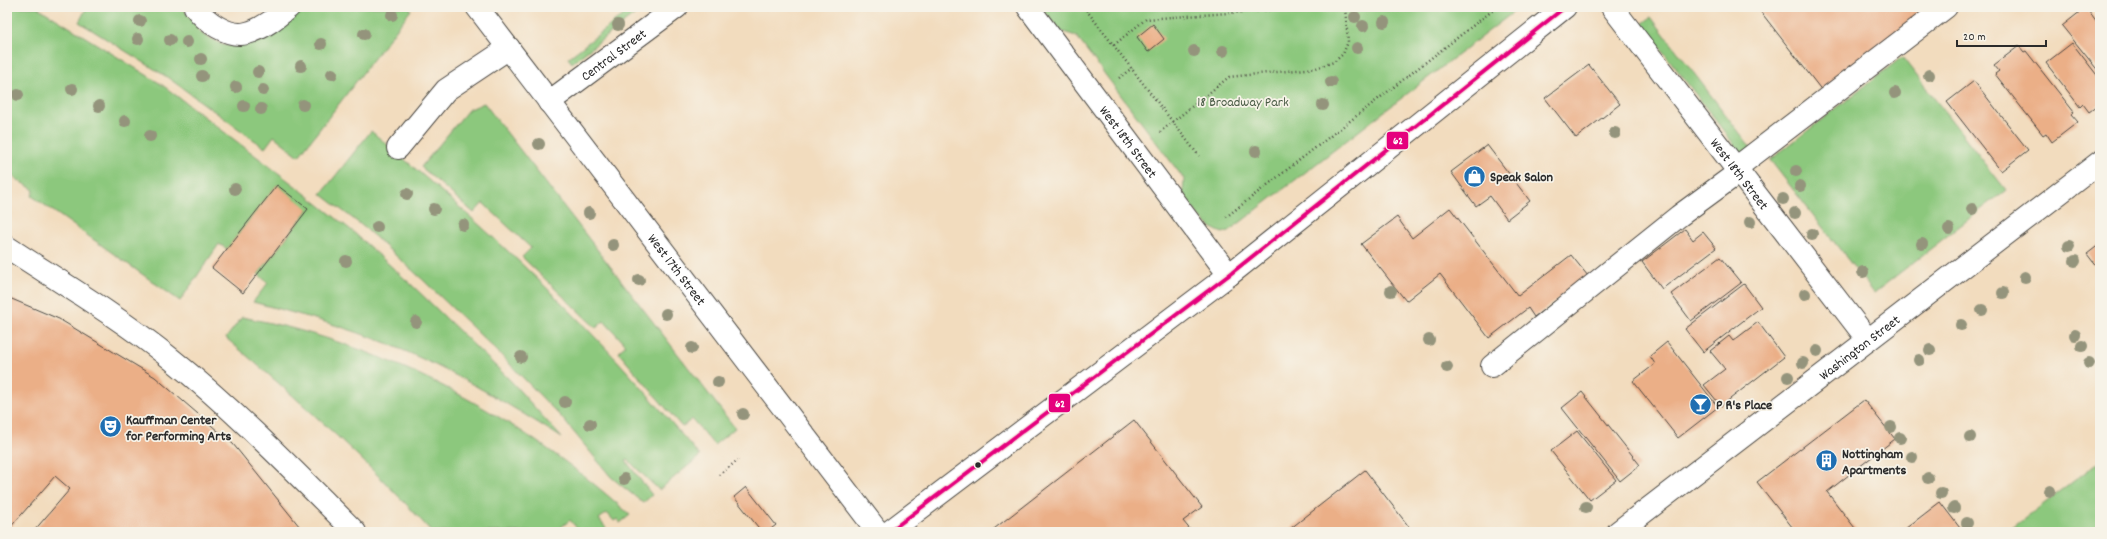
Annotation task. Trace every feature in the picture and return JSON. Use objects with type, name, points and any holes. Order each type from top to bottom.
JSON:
[{"type":"street","points":[[195,7],[204,19],[225,31],[247,34],[267,24],[289,7]]},
{"type":"street","name":"West 17th Street","points":[[477,7],[878,532]]},
{"type":"street","name":"Central Street","points":[[550,102],[677,7]]},
{"type":"street","name":"West 18th Street","points":[[1028,7],[1229,275]]},
{"type":"street","points":[[889,532],[1229,275],[1564,7]]},
{"type":"street","name":"West 18th Street","points":[[1612,7],[1868,340]]},
{"type":"street","points":[[1492,366],[1679,216],[1946,7]]},
{"type":"street","points":[[398,148],[446,90],[509,48]]},
{"type":"street","name":"Washington Street","points":[[1618,532],[2100,162]]},
{"type":"street","points":[[7,247],[64,283],[169,358],[265,442],[355,532]]},
{"type":"path","points":[[1084,7],[1199,156]]},
{"type":"path","points":[[1114,45],[1146,19],[1312,7]]},
{"type":"path","points":[[1160,132],[1229,77],[1316,68],[1334,62],[1343,54],[1348,42],[1345,7]]},
{"type":"path","points":[[1226,216],[1497,7]]},
{"type":"path","points":[[1119,78],[1132,68]]},
{"type":"path","points":[[719,475],[738,460]]},
{"type":"green space","points":[[7,7],[37,7],[161,84],[298,188],[351,230],[415,288],[510,380],[562,438],[520,411],[432,363],[370,337],[304,316],[253,302],[268,283],[258,274],[308,210],[277,185],[227,249],[219,244],[180,301],[32,196],[34,190],[7,173]]},
{"type":"green space","points":[[82,7],[182,7],[202,34],[223,45],[236,46],[250,44],[264,37],[303,7],[409,7],[411,10],[299,156],[274,136],[265,148],[167,77],[79,22],[86,9]]},
{"type":"green space","points":[[634,7],[644,7],[572,63],[568,58]]},
{"type":"green space","name":"18 Broadway Park","points":[[1041,7],[1520,7],[1229,231],[1223,233],[1210,227],[1194,210],[1183,192],[1184,179],[1076,36],[1060,31]]},
{"type":"green space","points":[[1651,17],[1752,149],[1742,155],[1642,24]]},
{"type":"green space","points":[[1902,57],[2006,190],[1874,293],[1770,160]]},
{"type":"green space","points":[[484,103],[735,428],[714,445],[692,419],[682,427],[618,352],[626,345],[604,321],[596,328],[522,257],[531,248],[483,203],[474,213],[421,167],[468,110]]},
{"type":"green space","points":[[371,131],[457,205],[540,282],[608,350],[700,456],[659,490],[628,460],[626,461],[652,495],[643,503],[611,477],[562,418],[498,352],[422,279],[365,228],[321,194]]},
{"type":"green space","points":[[242,317],[296,329],[348,346],[400,366],[450,389],[498,416],[544,447],[588,479],[630,515],[620,523],[617,519],[614,521],[607,513],[599,519],[609,532],[580,532],[570,520],[555,532],[432,532],[358,456],[280,384],[226,338]]},
{"type":"green space","points":[[2100,461],[2100,532],[2007,532]]},
{"type":"building","points":[[1757,7],[1934,7],[1823,92]]},
{"type":"building","points":[[2086,7],[2100,26],[2100,73],[2062,26]]},
{"type":"building","points":[[1153,24],[1164,39],[1148,52],[1137,37]]},
{"type":"building","points":[[2072,43],[2100,79],[2100,104],[2089,112],[2083,104],[2080,107],[2046,63]]},
{"type":"building","points":[[2019,46],[2024,52],[2026,51],[2074,112],[2071,114],[2078,122],[2052,142],[2046,133],[2043,135],[1995,74],[1999,71],[1994,65]]},
{"type":"building","points":[[1589,65],[1620,104],[1576,138],[1545,98]]},
{"type":"building","points":[[1974,81],[2028,150],[2001,171],[1947,102]]},
{"type":"building","points":[[1487,145],[1530,201],[1507,219],[1490,196],[1476,206],[1451,172]]},
{"type":"building","points":[[277,185],[308,209],[243,293],[212,268]]},
{"type":"building","points":[[1450,208],[1518,296],[1571,255],[1588,276],[1534,317],[1528,308],[1489,338],[1440,274],[1406,301],[1361,244],[1397,217],[1412,238]]},
{"type":"building","points":[[1685,229],[1693,240],[1703,232],[1716,248],[1662,289],[1642,262]]},
{"type":"building","points":[[2100,244],[2100,271],[2087,254]]},
{"type":"building","points":[[1720,257],[1741,283],[1691,321],[1671,294]]},
{"type":"building","points":[[1744,284],[1761,307],[1703,352],[1685,329]]},
{"type":"building","name":"Kauffman Center for Performing Arts","points":[[7,297],[59,319],[155,377],[233,444],[304,532],[33,532],[70,489],[55,476],[8,530]]},
{"type":"building","points":[[1758,322],[1784,357],[1721,406],[1704,385],[1725,369],[1710,351],[1729,336],[1733,341]]},
{"type":"building","points":[[1667,342],[1718,407],[1678,438],[1633,381],[1655,364],[1650,356]]},
{"type":"building","points":[[1582,392],[1640,465],[1620,481],[1562,408]]},
{"type":"building","name":"Nottingham Apartments","points":[[1864,400],[1895,439],[1827,492],[1858,532],[1796,532],[1757,482]]},
{"type":"building","points":[[1134,420],[1202,507],[1183,521],[1192,532],[990,532]]},
{"type":"building","points":[[1577,431],[1616,480],[1590,500],[1551,451]]},
{"type":"building","points":[[1365,470],[1413,532],[1286,532]]},
{"type":"building","points":[[746,487],[776,525],[767,532],[762,532],[734,497]]},
{"type":"building","name":"Nottingham Apartments","points":[[1940,502],[1963,532],[1901,532]]},
{"type":"transit line","name":"62","points":[[889,532],[1229,275],[1565,7]]},
{"type":"place","name":"Speak Salon","points":[[1474,176]]},
{"type":"place","name":"P R's Place","points":[[1701,404]]},
{"type":"place","name":"Kauffman Center for Performing Arts","points":[[110,427]]},
{"type":"place","name":"Nottingham Apartments","points":[[1826,461]]}]
